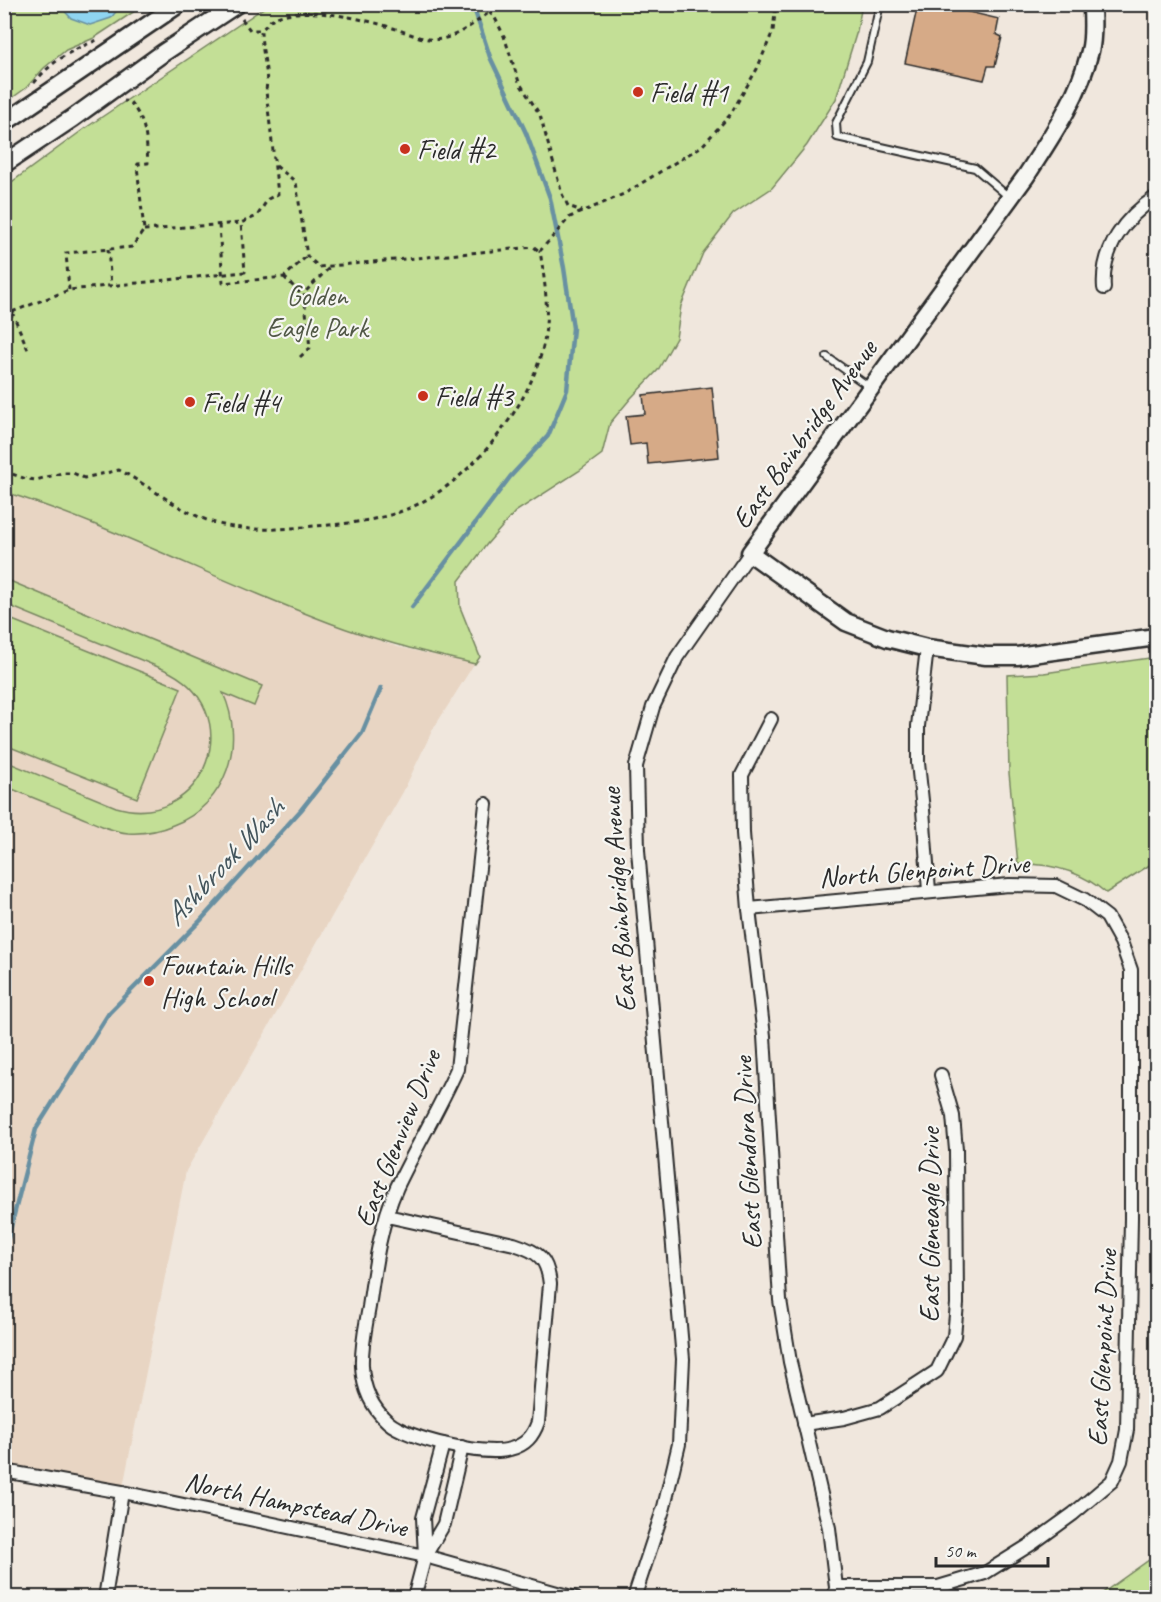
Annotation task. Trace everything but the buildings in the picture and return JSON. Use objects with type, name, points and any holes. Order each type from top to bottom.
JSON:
[{"type":"street","points":[[4,123],[179,4]]},
{"type":"street","name":"East Bainbridge Avenue","points":[[634,1598],[664,1507],[679,1444],[683,1359],[638,850],[636,766],[653,707],[677,657],[750,553],[1026,176],[1064,116],[1090,50],[1092,4]]},
{"type":"street","points":[[4,164],[164,53],[240,12]]},
{"type":"street","points":[[1104,288],[1103,271],[1106,256],[1124,226],[1144,205],[1156,197]]},
{"type":"street","points":[[750,553],[846,622],[887,638],[927,648],[986,656],[1017,656],[1156,637]]},
{"type":"street","points":[[927,648],[918,726],[918,763],[929,891]]},
{"type":"street","name":"East Glendora Drive","points":[[771,719],[742,775],[748,909],[764,1036],[780,1300],[790,1362],[829,1528],[836,1592]]},
{"type":"street","name":"East Glenview Drive","points":[[387,1216],[523,1247],[544,1260],[549,1271],[550,1284],[538,1422],[533,1435],[525,1443],[504,1451],[443,1444],[405,1433],[388,1422],[375,1407],[365,1389],[362,1364],[364,1336],[379,1242],[387,1216],[397,1187],[457,1069],[486,804]]},
{"type":"street","name":"North Glenpoint Drive","points":[[748,909],[1009,885],[1056,886],[1085,900],[1107,917],[1121,942],[1131,970]]},
{"type":"street","name":"East Glenpoint Drive","points":[[836,1592],[938,1587],[985,1573],[1034,1543],[1112,1481],[1121,1461],[1127,1430],[1131,1218],[1131,970]]},
{"type":"street","name":"East Gleneagle Drive","points":[[804,1424],[844,1418],[880,1408],[937,1371],[954,1336],[957,1304],[956,1150],[953,1116],[941,1075]]},
{"type":"street","points":[[425,1556],[423,1518],[443,1444]]},
{"type":"street","points":[[414,1598],[425,1556],[444,1524],[462,1447]]},
{"type":"street","name":"North Hampstead Drive","points":[[4,1470],[122,1492],[425,1556],[575,1598]]},
{"type":"street","points":[[105,1598],[122,1492]]},
{"type":"lane","points":[[880,4],[867,62],[836,123],[837,137],[975,168],[1010,198]]},
{"type":"lane","points":[[827,357],[871,388]]},
{"type":"path","points":[[144,230],[241,223],[257,216],[268,199],[279,194],[266,91],[268,79],[261,46],[261,30],[272,19],[308,11],[392,27],[421,38],[441,39],[457,33],[494,9],[494,4]]},
{"type":"path","points":[[4,471],[36,480],[62,473],[73,473],[84,478],[119,470],[193,514],[224,525],[269,530],[322,526],[385,517],[421,503],[456,479],[484,453],[511,419],[529,388],[543,346],[547,306],[540,251],[570,217],[624,194],[702,146],[730,115],[757,69],[773,31],[776,4]]},
{"type":"path","points":[[240,12],[250,30],[261,30]]},
{"type":"path","points":[[489,12],[495,18],[504,36],[519,82],[540,115],[562,194],[568,206],[583,211]]},
{"type":"path","points":[[69,290],[66,253],[132,247],[144,230],[137,166],[148,163],[144,125],[142,118],[130,102],[122,100]]},
{"type":"path","points":[[275,165],[296,182],[307,256],[319,267],[534,247],[540,251]]},
{"type":"path","points":[[4,315],[69,290],[245,272],[241,223]]},
{"type":"path","points":[[219,225],[224,283],[284,277],[307,256]]},
{"type":"path","points":[[108,249],[111,286]]},
{"type":"path","points":[[300,357],[310,348],[304,293],[331,267]]},
{"type":"path","points":[[284,277],[304,298]]},
{"type":"path","points":[[12,312],[29,352]]},
{"type":"shaded area","name":"Fountain Hills High School","points":[[4,492],[59,510],[330,623],[398,647],[474,664],[432,731],[403,792],[186,1171],[122,1492],[5,1471]]},
{"type":"green space","points":[[5,5],[144,5],[94,38],[66,50],[44,68],[26,88],[5,103]]},
{"type":"green space","name":"Golden Eagle Park","points":[[268,5],[862,5],[857,31],[836,99],[807,145],[772,188],[733,214],[703,253],[681,306],[676,338],[658,370],[610,423],[602,454],[515,512],[459,581],[460,607],[480,657],[475,664],[383,641],[330,623],[87,521],[5,492],[5,187],[84,129]]},
{"type":"green space","points":[[5,579],[262,686],[254,706],[223,693],[230,712],[232,751],[219,788],[192,816],[157,830],[128,833],[102,826],[5,786],[5,761],[116,807],[147,810],[173,802],[193,785],[206,762],[211,737],[206,711],[190,687],[163,669],[5,604]]},
{"type":"green space","points":[[5,617],[181,688],[137,798],[5,745]]},
{"type":"green space","points":[[1156,657],[1156,861],[1106,893],[1086,879],[1065,870],[1042,865],[1018,864],[1009,773],[1007,675],[1044,673]]},
{"type":"green space","points":[[1156,1555],[1156,1597],[1097,1597]]},
{"type":"water","points":[[59,5],[121,5],[111,18],[90,25],[71,18]]},
{"type":"waterway","points":[[412,607],[510,477],[548,436],[567,390],[573,328],[550,198],[526,133],[490,57],[475,11],[475,4]]},
{"type":"waterway","name":"Ashbrook Wash","points":[[4,1254],[36,1129],[109,1013],[200,921],[301,810],[362,733],[381,688]]},
{"type":"waterway","points":[[1138,1598],[1156,1584]]},
{"type":"place","name":"Field #1","points":[[638,92]]},
{"type":"place","name":"Field #2","points":[[405,149]]},
{"type":"place","name":"Field #3","points":[[423,396]]},
{"type":"place","name":"Field #4","points":[[190,402]]},
{"type":"place","name":"Fountain Hills High School","points":[[149,981]]}]
